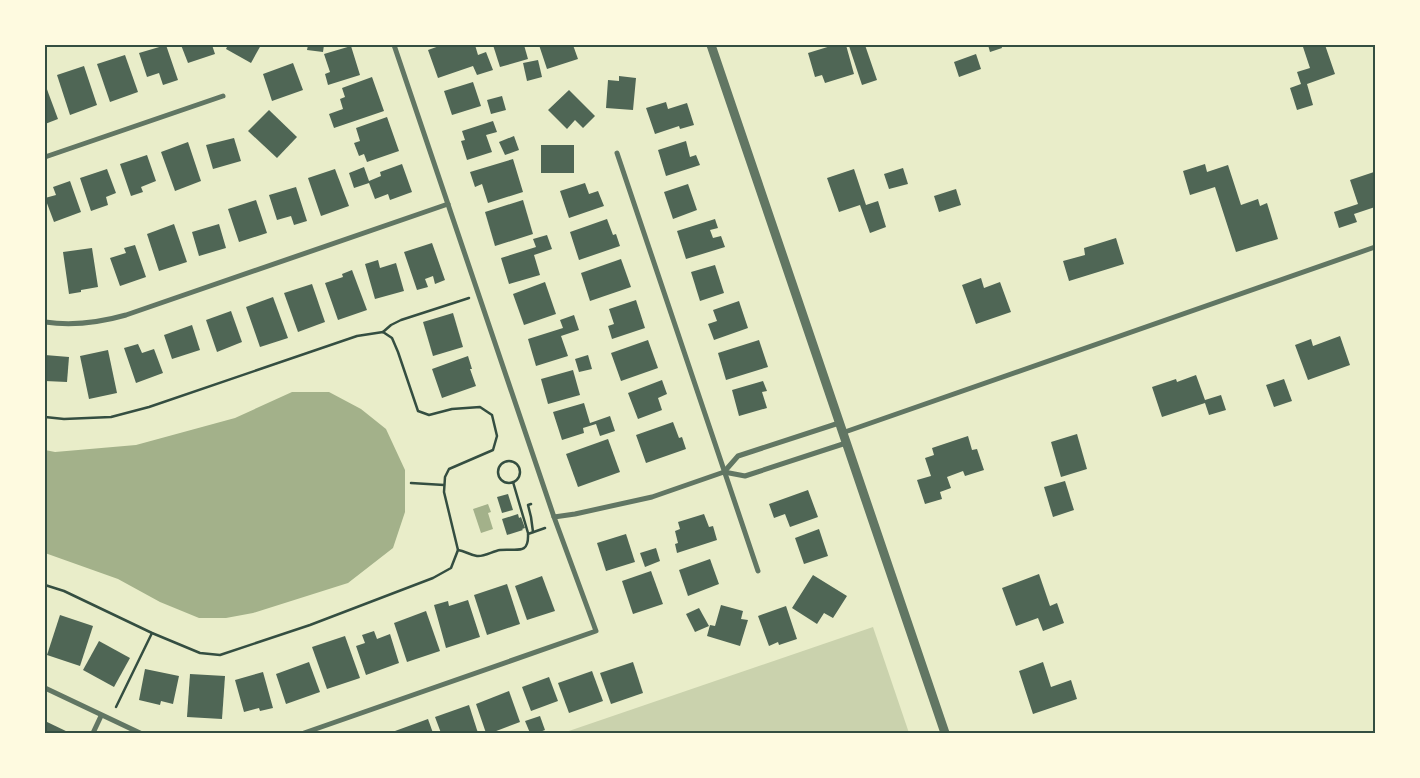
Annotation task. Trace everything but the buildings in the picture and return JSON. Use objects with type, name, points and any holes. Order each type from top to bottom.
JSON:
[{"type":"street","points":[[304,733],[596,631],[554,516],[394,45]]},
{"type":"street","points":[[711,45],[945,733]]},
{"type":"street","points":[[45,157],[223,96]]},
{"type":"street","points":[[617,153],[758,571]]},
{"type":"street","points":[[45,322],[87,324],[126,315],[448,204]]},
{"type":"street","points":[[842,433],[1375,246]]},
{"type":"street","points":[[554,516],[575,514],[652,497],[724,472],[738,456],[839,423]]},
{"type":"street","points":[[724,472],[745,476],[846,443]]},
{"type":"street","points":[[45,688],[140,733]]},
{"type":"street","points":[[93,733],[101,716]]},
{"type":"path","points":[[45,417],[64,419],[111,417],[158,404],[357,336],[383,332],[401,320],[469,298]]},
{"type":"path","points":[[45,585],[64,590],[152,633],[200,653],[220,656],[310,625],[433,578],[451,568],[458,550],[444,492],[445,478],[450,469],[493,450],[497,436],[492,415],[480,407],[429,415],[418,411],[392,338],[383,332]]},
{"type":"path","points":[[504,462],[514,462],[519,468],[518,477],[513,482],[506,482],[499,475],[500,468],[504,462]]},
{"type":"path","points":[[458,550],[479,556],[500,550],[518,551],[526,547],[528,534],[513,482]]},
{"type":"path","points":[[411,483],[444,485]]},
{"type":"path","points":[[531,504],[528,506],[533,532]]},
{"type":"path","points":[[528,534],[545,528]]},
{"type":"path","points":[[116,707],[152,633]]},
{"type":"shaded area","points":[[292,392],[329,392],[361,409],[386,429],[405,470],[405,512],[393,548],[348,583],[253,613],[226,618],[199,618],[160,602],[118,579],[45,553],[45,450],[55,452],[136,445],[235,418]]},
{"type":"shaded area","points":[[488,504],[491,512],[488,513],[493,529],[481,533],[473,509]]},
{"type":"shaded area","points":[[873,627],[909,733],[563,733]]}]
